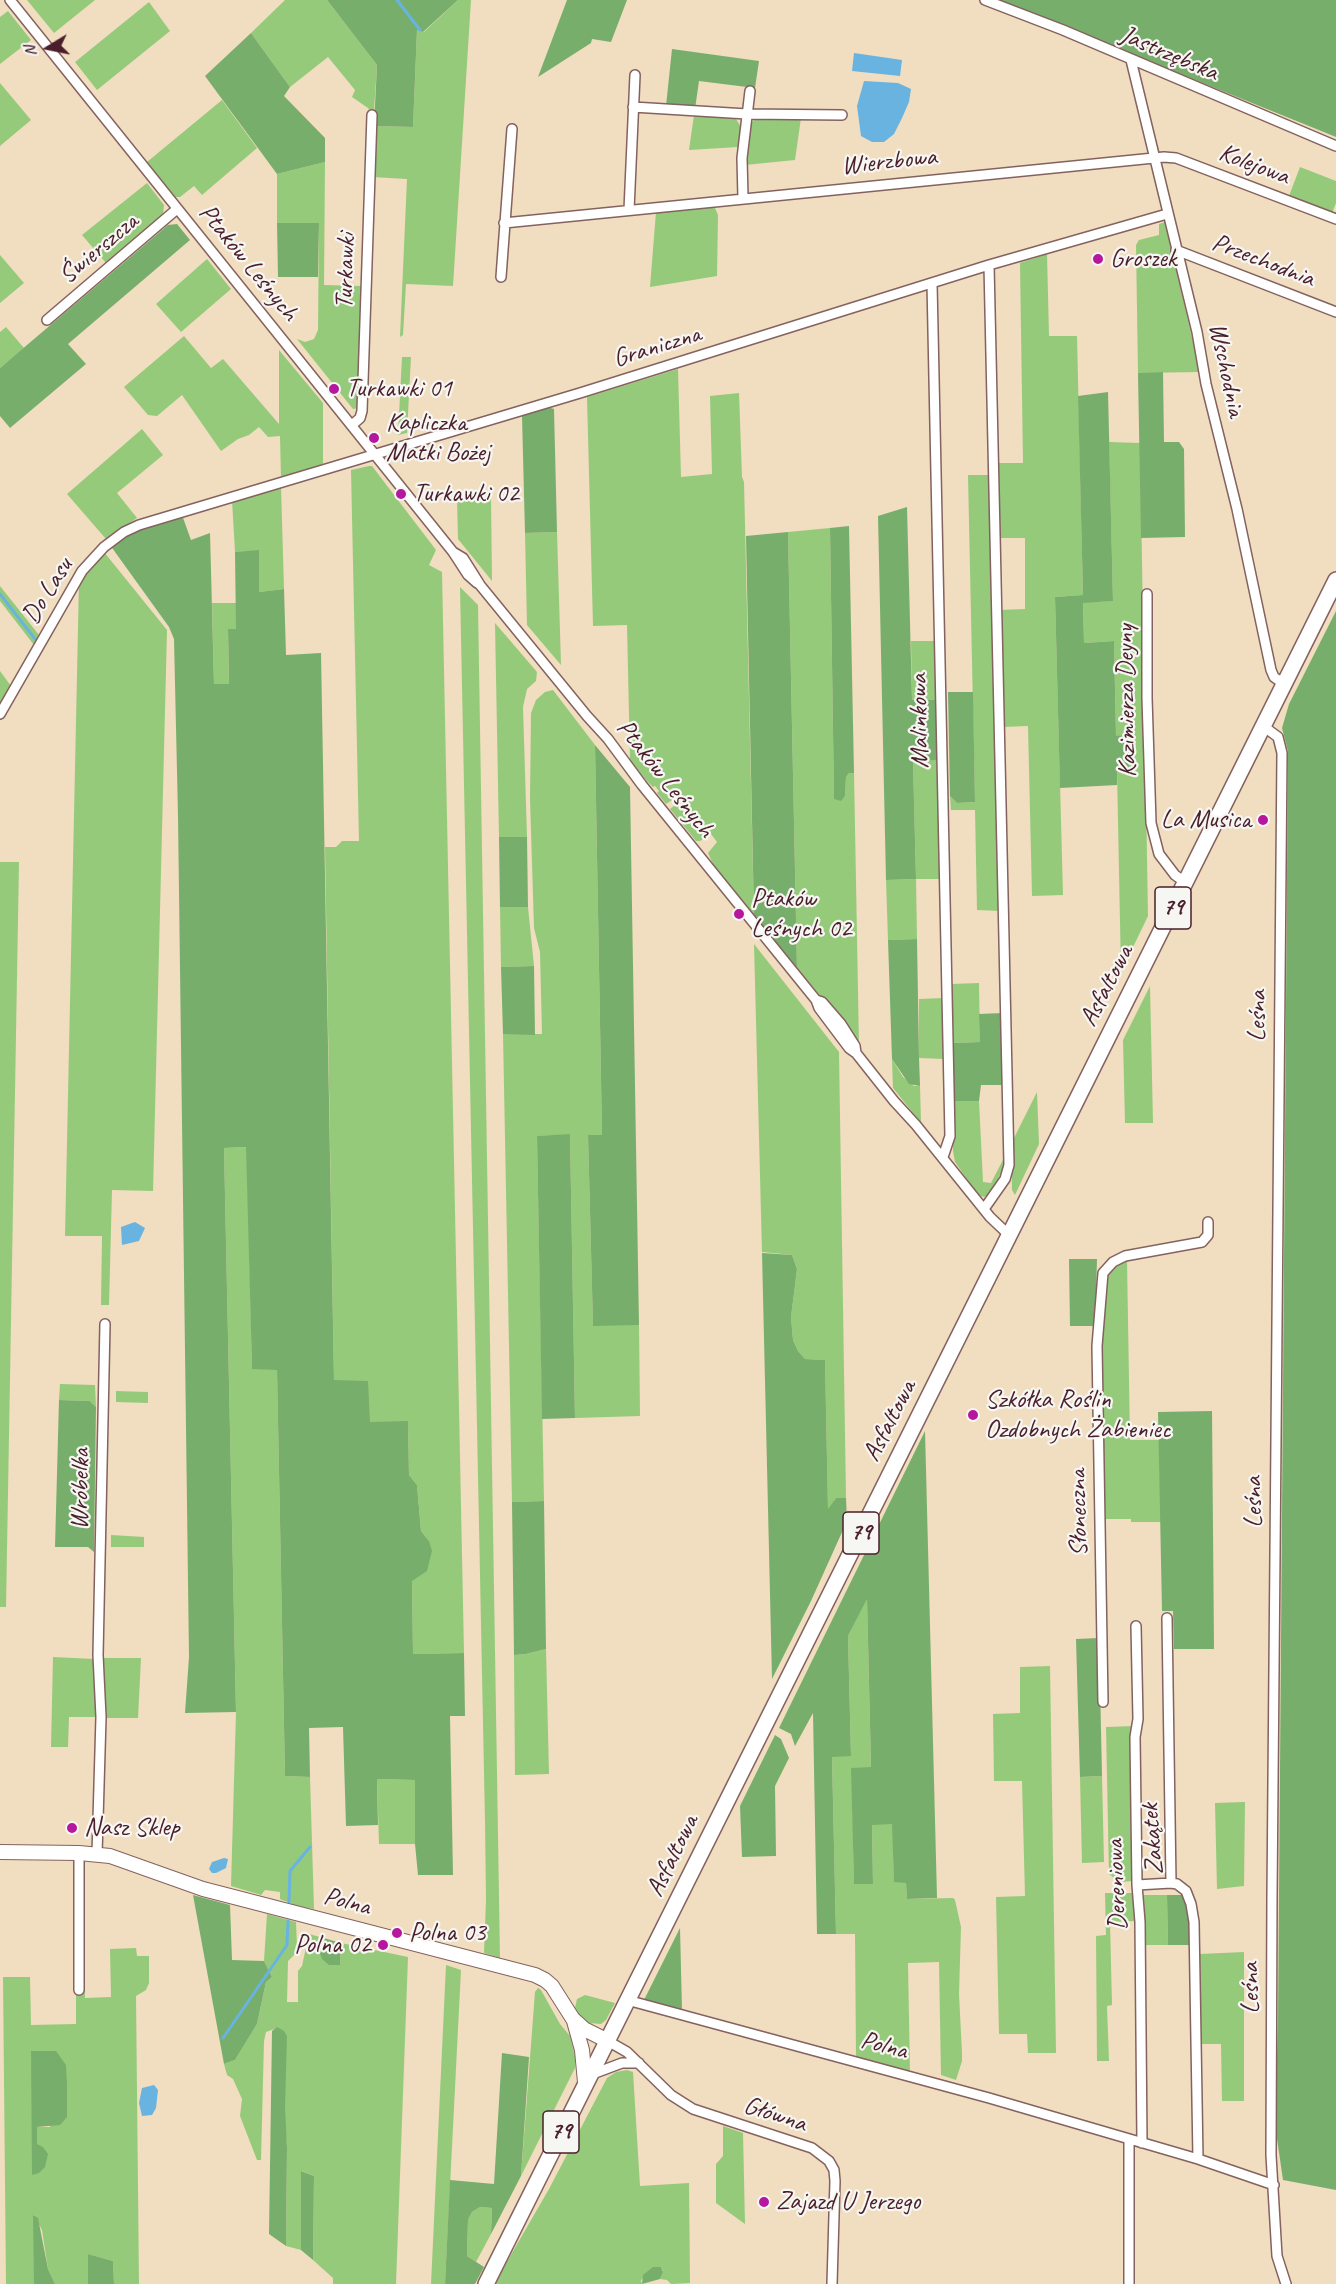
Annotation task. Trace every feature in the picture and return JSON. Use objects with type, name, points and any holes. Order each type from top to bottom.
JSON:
[{"type":"main road","name":"Asfaltowa","points":[[486,2284],[586,2078],[1186,883],[1336,579]]},
{"type":"street","name":"Ptaków Leśnych","points":[[10,0],[453,552],[463,558],[480,585],[608,739],[816,1000],[822,1002],[841,1024],[855,1046],[856,1053],[887,1094],[943,1157],[984,1209],[1009,1235]]},
{"type":"street","name":"Jastrzębska","points":[[985,0],[1336,146]]},
{"type":"street","name":"Wschodnia","points":[[1131,60],[1197,332],[1206,384],[1237,509],[1271,670],[1274,677],[1284,684]]},
{"type":"street","points":[[629,210],[635,75]]},
{"type":"street","points":[[743,198],[742,158],[750,91]]},
{"type":"street","points":[[633,107],[747,114],[842,115]]},
{"type":"street","name":"Turkawki","points":[[352,425],[360,418],[362,411],[372,115]]},
{"type":"street","points":[[501,277],[512,129]]},
{"type":"street","name":"Wierzbowa","points":[[504,223],[1155,158]]},
{"type":"street","name":"Kolejowa","points":[[1155,158],[1176,158],[1336,219]]},
{"type":"street","name":"Świerszcza","points":[[47,320],[177,209]]},
{"type":"street","name":"Graniczna","points":[[159,518],[580,393],[932,283],[1167,214]]},
{"type":"street","name":"Przechodnia","points":[[1176,250],[1336,312]]},
{"type":"street","points":[[984,1209],[1005,1179],[1009,1165],[989,266]]},
{"type":"street","name":"Malinkowa","points":[[932,283],[950,1136],[943,1157]]},
{"type":"street","name":"Do Lasu","points":[[0,714],[63,600],[82,571],[104,547],[124,532],[159,518]]},
{"type":"street","name":"Kazimierza Deyny","points":[[1147,594],[1147,698],[1151,823],[1160,854],[1175,875],[1186,883]]},
{"type":"street","name":"Leśna","points":[[1263,726],[1278,737],[1282,753],[1271,2155],[1278,2264],[1286,2284]]},
{"type":"street","name":"Słoneczna","points":[[1103,1702],[1097,1346],[1103,1273],[1113,1262],[1125,1256],[1202,1242],[1208,1235],[1208,1222]]},
{"type":"street","name":"Wróbelka","points":[[97,1854],[101,1717],[98,1655],[105,1324]]},
{"type":"street","name":"Zakątek","points":[[1167,1618],[1172,1883],[1186,1891],[1194,1922],[1198,2159]]},
{"type":"street","name":"Dereniowa","points":[[1136,1626],[1138,1719],[1135,1737],[1137,1885],[1140,1922],[1142,2143]]},
{"type":"street","name":"Polna","points":[[0,1852],[97,1854],[137,1864],[190,1885],[535,1975],[552,1986],[573,2019],[589,2032],[606,2040]]},
{"type":"street","points":[[79,1853],[79,1989]]},
{"type":"street","points":[[1137,1885],[1172,1883]]},
{"type":"street","name":"Polna","points":[[627,2000],[988,2098],[1198,2159],[1274,2184]]},
{"type":"street","points":[[573,2019],[582,2050],[586,2078],[622,2063],[639,2063]]},
{"type":"street","name":"Główna","points":[[606,2040],[627,2052],[672,2095],[693,2109],[812,2148],[829,2161],[834,2170],[835,2181],[832,2284]]},
{"type":"street","points":[[1129,2139],[1129,2284]]},
{"type":"green space","points":[[27,0],[95,0],[54,33]]},
{"type":"green space","points":[[285,0],[327,0],[377,65],[374,111],[370,111],[352,97],[355,90],[328,57],[290,87],[251,33]]},
{"type":"green space","points":[[327,0],[458,0],[423,32],[417,30],[413,127],[374,126],[377,65]]},
{"type":"green space","points":[[458,0],[471,0],[453,286],[406,284],[403,335],[400,337],[407,179],[372,177],[374,126],[413,127],[417,30],[424,32]]},
{"type":"green space","points":[[567,0],[627,0],[611,42],[592,39],[591,43],[538,77]]},
{"type":"green space","points":[[999,0],[1336,0],[1336,137],[1126,52]]},
{"type":"green space","points":[[149,2],[170,31],[97,90],[75,62]]},
{"type":"green space","points":[[8,11],[31,40],[0,64],[0,17]]},
{"type":"green space","points":[[251,33],[290,87],[284,96],[325,138],[325,162],[277,174],[205,76]]},
{"type":"green space","points":[[672,49],[759,61],[755,88],[699,81],[695,109],[666,106]]},
{"type":"green space","points":[[0,83],[31,120],[0,146]]},
{"type":"green space","points":[[222,100],[257,148],[202,195],[194,186],[180,197],[175,197],[147,162]]},
{"type":"green space","points":[[694,115],[736,119],[741,127],[738,147],[689,150]]},
{"type":"green space","points":[[758,117],[801,118],[795,160],[745,165],[751,123]]},
{"type":"green space","points":[[325,162],[324,285],[361,286],[359,408],[353,409],[297,339],[305,342],[314,339],[318,330],[319,223],[277,223],[277,174]]},
{"type":"green space","points":[[1300,167],[1336,181],[1336,203],[1332,213],[1289,196]]},
{"type":"green space","points":[[147,183],[164,205],[163,215],[106,263],[82,235]]},
{"type":"green space","points":[[709,206],[715,208],[718,215],[717,276],[650,287],[656,212]]},
{"type":"green space","points":[[1165,222],[1200,372],[1138,373],[1136,245],[1139,240],[1159,235],[1159,224]]},
{"type":"green space","points":[[277,223],[319,223],[318,277],[278,277]]},
{"type":"green space","points":[[177,224],[190,240],[68,344],[86,364],[10,428],[0,416],[0,368],[168,225]]},
{"type":"green space","points":[[1047,254],[1049,336],[1077,336],[1083,595],[1055,597],[1063,895],[1032,896],[1028,726],[1002,727],[999,610],[1025,609],[1025,538],[998,538],[997,463],[1023,463],[1020,263]]},
{"type":"green space","points":[[0,255],[24,283],[0,303]]},
{"type":"green space","points":[[207,259],[231,289],[181,332],[156,304]]},
{"type":"green space","points":[[6,327],[24,348],[0,368],[0,332]]},
{"type":"green space","points":[[184,336],[211,368],[223,359],[279,424],[279,350],[323,403],[323,465],[281,478],[280,436],[268,437],[259,427],[221,451],[182,395],[157,416],[148,415],[124,387]]},
{"type":"green space","points":[[402,357],[411,357],[407,433],[398,435]]},
{"type":"green space","points":[[678,369],[681,477],[712,474],[710,396],[739,393],[744,482],[754,915],[713,864],[708,853],[717,842],[711,834],[696,841],[670,809],[675,805],[672,800],[666,804],[657,793],[659,791],[655,786],[653,787],[646,780],[630,760],[627,625],[593,626],[587,397]]},
{"type":"green space","points":[[1163,372],[1164,442],[1179,442],[1184,449],[1185,537],[1141,538],[1138,373]]},
{"type":"green space","points":[[1108,392],[1113,601],[1083,603],[1084,643],[1114,641],[1116,736],[1128,735],[1129,770],[1117,771],[1117,785],[1060,788],[1055,597],[1083,595],[1078,396]]},
{"type":"green space","points":[[548,407],[554,409],[557,532],[525,533],[522,416]]},
{"type":"green space","points":[[142,429],[163,455],[117,493],[137,518],[106,539],[67,494]]},
{"type":"green space","points":[[1109,442],[1140,443],[1148,916],[1121,972],[1117,771],[1128,736],[1116,736],[1114,641],[1084,643],[1083,602],[1113,601]]},
{"type":"green space","points":[[372,466],[436,550],[429,565],[442,572],[464,1653],[413,1654],[412,1581],[429,1541],[421,1531],[417,1485],[409,1475],[408,1422],[370,1422],[334,1381],[325,847],[336,847],[342,841],[359,841],[351,470]]},
{"type":"green space","points":[[968,475],[991,475],[1001,911],[977,910],[975,810],[951,810],[950,796],[957,803],[975,802]]},
{"type":"green space","points":[[281,487],[284,589],[259,592],[258,551],[235,552],[232,500]]},
{"type":"green space","points":[[457,498],[491,498],[492,581],[458,539]]},
{"type":"green space","points":[[907,507],[912,700],[937,700],[938,760],[913,761],[916,879],[886,880],[878,516]]},
{"type":"green space","points":[[182,515],[191,540],[210,533],[214,684],[229,684],[228,629],[236,629],[235,552],[259,550],[259,592],[284,589],[286,655],[321,653],[334,1380],[368,1381],[370,1422],[408,1421],[409,1475],[417,1485],[421,1531],[429,1541],[432,1551],[427,1571],[412,1581],[413,1654],[464,1653],[465,1716],[450,1716],[453,1875],[418,1875],[415,1844],[415,1780],[377,1779],[378,1825],[346,1826],[343,1727],[309,1728],[310,1777],[285,1776],[277,1370],[252,1369],[246,1147],[224,1148],[236,1712],[185,1713],[189,1657],[174,639],[169,627],[110,545],[132,531]]},
{"type":"green space","points":[[849,526],[854,773],[849,773],[846,777],[845,796],[841,801],[834,799],[830,528]]},
{"type":"green space","points":[[830,528],[834,799],[845,796],[846,777],[849,773],[854,773],[859,1046],[849,1030],[797,968],[788,532]]},
{"type":"green space","points":[[557,532],[561,665],[527,625],[525,533]]},
{"type":"green space","points":[[788,532],[797,968],[754,915],[746,536]]},
{"type":"green space","points":[[104,552],[167,630],[153,1191],[112,1190],[109,1305],[101,1305],[102,1236],[65,1236],[79,581]]},
{"type":"green space","points":[[0,586],[39,635],[34,645],[0,601]]},
{"type":"green space","points":[[460,587],[478,605],[500,1958],[484,1953],[485,1821]]},
{"type":"green space","points":[[212,603],[236,603],[236,629],[228,630],[229,685],[214,684]]},
{"type":"green space","points":[[1336,611],[1336,2190],[1283,2180],[1275,2125],[1278,2023],[1288,751],[1282,728],[1289,704]]},
{"type":"green space","points":[[495,623],[537,672],[536,681],[527,689],[523,707],[527,837],[499,837]]},
{"type":"green space","points":[[911,641],[936,641],[937,700],[912,700]]},
{"type":"green space","points":[[0,671],[11,686],[0,705]]},
{"type":"green space","points":[[553,690],[595,745],[602,1135],[588,1135],[593,1325],[639,1325],[640,1416],[575,1418],[570,1135],[537,1136],[544,1501],[512,1502],[503,1034],[542,1034],[540,952],[534,928],[530,799],[531,713],[536,700],[545,692]]},
{"type":"green space","points":[[948,692],[973,692],[975,802],[957,803],[950,796]]},
{"type":"green space","points":[[595,745],[630,787],[639,1325],[593,1326],[588,1135],[602,1135]]},
{"type":"green space","points":[[913,760],[938,760],[941,879],[916,879]]},
{"type":"green space","points":[[499,837],[527,837],[528,907],[500,907]]},
{"type":"green space","points":[[0,862],[19,862],[6,1607],[0,1607]]},
{"type":"green space","points":[[916,879],[917,939],[888,940],[886,880]]},
{"type":"green space","points":[[500,907],[528,907],[534,966],[501,967]]},
{"type":"green space","points":[[917,939],[920,1086],[909,1084],[892,1059],[888,940]]},
{"type":"green space","points":[[754,944],[839,1052],[846,1498],[836,1498],[828,1510],[825,1360],[805,1359],[793,1340],[791,1317],[797,1269],[792,1255],[762,1252]]},
{"type":"green space","points":[[534,966],[535,1035],[503,1034],[501,967]]},
{"type":"green space","points":[[979,983],[980,1042],[952,1043],[951,984]]},
{"type":"green space","points":[[1150,986],[1153,1123],[1125,1123],[1123,1040]]},
{"type":"green space","points":[[943,998],[944,1059],[919,1058],[919,999]]},
{"type":"green space","points":[[1003,1013],[1005,1085],[981,1085],[979,1101],[953,1101],[952,1043],[980,1042],[979,1014]]},
{"type":"green space","points":[[892,1059],[903,1077],[914,1086],[920,1086],[921,1123],[893,1088]]},
{"type":"green space","points":[[1037,1092],[1039,1144],[1015,1195],[1012,1190],[1011,1144]]},
{"type":"green space","points":[[953,1101],[979,1101],[983,1182],[991,1183],[1006,1154],[1006,1163],[990,1194],[984,1197],[978,1195],[955,1162]]},
{"type":"green space","points":[[570,1134],[575,1418],[542,1419],[537,1136]]},
{"type":"green space","points":[[247,1147],[252,1369],[277,1369],[285,1776],[310,1777],[314,1909],[291,1905],[280,1899],[280,1892],[265,1890],[261,1895],[231,1886],[236,1712],[224,1148]]},
{"type":"green space","points":[[762,1253],[792,1255],[797,1269],[791,1317],[793,1340],[805,1359],[825,1360],[828,1509],[836,1498],[846,1498],[847,1521],[772,1679]]},
{"type":"green space","points":[[1069,1259],[1097,1259],[1095,1326],[1070,1326]]},
{"type":"green space","points":[[1127,1260],[1130,1440],[1159,1440],[1161,1522],[1103,1519],[1099,1336],[1104,1279],[1115,1264]]},
{"type":"green space","points":[[60,1384],[95,1385],[96,1407],[90,1401],[59,1400]]},
{"type":"green space","points":[[116,1391],[148,1392],[148,1403],[116,1402]]},
{"type":"green space","points":[[59,1400],[90,1401],[96,1407],[94,1552],[88,1547],[55,1547]]},
{"type":"green space","points":[[1212,1411],[1214,1649],[1174,1649],[1173,1611],[1162,1611],[1158,1412]]},
{"type":"green space","points":[[925,1431],[937,1898],[907,1899],[906,1883],[894,1882],[892,1824],[872,1825],[873,1884],[854,1884],[851,1768],[871,1767],[867,1599],[848,1636],[851,1756],[832,1757],[836,1934],[817,1934],[813,1713],[795,1746],[791,1734],[779,1728]]},
{"type":"green space","points":[[544,1501],[546,1649],[514,1655],[512,1502]]},
{"type":"green space","points":[[111,1535],[144,1537],[144,1547],[111,1547]]},
{"type":"green space","points":[[867,1598],[871,1768],[852,1768],[854,1884],[873,1884],[872,1824],[893,1824],[894,1882],[906,1882],[907,1899],[953,1898],[955,1900],[961,1927],[959,1994],[962,2053],[956,2080],[941,2075],[939,1962],[908,1963],[910,2074],[856,2057],[855,1934],[836,1934],[832,1756],[851,1755],[848,1636]]},
{"type":"green space","points":[[1099,1638],[1102,1776],[1080,1777],[1076,1639]]},
{"type":"green space","points":[[546,1649],[549,1774],[515,1775],[514,1655]]},
{"type":"green space","points":[[53,1657],[94,1659],[98,1717],[69,1717],[68,1747],[51,1747]]},
{"type":"green space","points":[[102,1658],[141,1658],[138,1718],[105,1718]]},
{"type":"green space","points":[[1050,1666],[1056,2053],[1028,2053],[1027,2034],[999,2034],[996,1897],[1025,1896],[1022,1781],[994,1781],[993,1714],[1020,1713],[1020,1667]]},
{"type":"green space","points":[[1134,1726],[1134,1881],[1119,1882],[1109,1874],[1106,1727]]},
{"type":"green space","points":[[775,1735],[781,1739],[789,1758],[775,1786],[776,1856],[742,1857],[740,1806]]},
{"type":"green space","points":[[1102,1776],[1104,1862],[1082,1863],[1080,1777]]},
{"type":"green space","points":[[377,1779],[415,1780],[415,1844],[379,1844]]},
{"type":"green space","points":[[1245,1802],[1244,1886],[1217,1889],[1215,1803]]},
{"type":"green space","points":[[1105,1893],[1134,1893],[1136,1921],[1110,1922],[1112,2005],[1107,2006],[1109,2061],[1097,2061],[1096,1936],[1106,1935]]},
{"type":"green space","points":[[193,1895],[230,1905],[232,1960],[264,1961],[272,1977],[266,1982],[257,2024],[235,2060],[224,2064]]},
{"type":"green space","points":[[1144,1895],[1167,1895],[1168,1945],[1145,1945]]},
{"type":"green space","points":[[1167,1895],[1183,1895],[1189,1901],[1189,1945],[1168,1945]]},
{"type":"green space","points":[[267,1914],[296,1922],[297,1947],[295,1954],[288,1961],[287,2002],[298,2002],[298,1971],[302,1966],[309,1934],[320,1937],[319,1951],[340,1965],[341,1943],[408,1957],[396,2284],[333,2284],[333,2278],[313,2260],[314,2176],[302,2171],[301,2250],[286,2246],[287,2148],[277,2028],[266,2032],[264,2041],[261,2160],[257,2160],[240,2116],[242,2099],[233,2079],[227,2075],[224,2064],[235,2060],[257,2024],[266,1982],[272,1977],[264,1961]]},
{"type":"green space","points":[[680,1928],[682,2010],[644,2000]]},
{"type":"green space","points":[[320,1937],[341,1943],[340,1965],[329,1965],[322,1959],[319,1951]]},
{"type":"green space","points":[[136,1948],[137,1956],[149,1956],[149,1983],[146,1990],[136,1996],[139,2284],[114,2284],[113,2261],[88,2254],[88,2284],[55,2284],[48,2269],[42,2230],[34,2215],[34,2284],[6,2284],[3,1977],[30,1977],[31,2025],[76,2024],[76,1990],[85,1990],[85,1998],[111,1997],[110,1949]],"holes":[[[56,2051],[50,2127],[37,2127],[37,2144],[31,2052]]]},
{"type":"green space","points":[[1244,1952],[1244,2101],[1222,2101],[1221,2044],[1201,2044],[1200,1954]]},
{"type":"green space","points":[[446,1965],[461,1970],[445,2284],[431,2284]]},
{"type":"green space","points":[[538,1988],[570,2036],[575,2056],[575,2068],[521,2176],[535,1992]]},
{"type":"green space","points":[[585,1995],[615,2003],[606,2020],[601,2024],[589,2023],[581,2018],[575,2008],[577,1999]]},
{"type":"green space","points":[[277,2027],[287,2036],[286,2246],[269,2234],[272,2031]]},
{"type":"green space","points":[[31,2051],[56,2051],[66,2065],[67,2084],[67,2117],[60,2125],[37,2127],[37,2144],[43,2147],[48,2154],[45,2167],[39,2173],[32,2175]]},
{"type":"green space","points":[[502,2053],[529,2057],[521,2176],[491,2234],[492,2208],[480,2207],[472,2212],[468,2220],[467,2256],[484,2267],[475,2284],[445,2284],[450,2180],[494,2184]]},
{"type":"green space","points":[[627,2070],[633,2072],[640,2186],[689,2183],[690,2283],[671,2284],[667,2280],[660,2279],[663,2271],[661,2267],[641,2280],[642,2284],[494,2284],[549,2189],[607,2078],[616,2072]]},
{"type":"green space","points":[[723,2126],[743,2133],[745,2224],[716,2203],[716,2164],[723,2156]]},
{"type":"green space","points":[[301,2171],[314,2176],[313,2260],[301,2250]]},
{"type":"green space","points":[[480,2207],[492,2208],[491,2234],[476,2262],[467,2256],[468,2220],[472,2212]]},
{"type":"green space","points":[[33,2215],[38,2218],[48,2269],[55,2284],[34,2284]]},
{"type":"green space","points":[[88,2254],[113,2261],[114,2284],[88,2284]]},
{"type":"green space","points":[[653,2267],[661,2267],[663,2272],[660,2279],[642,2284],[643,2275]]},
{"type":"water","points":[[854,53],[902,60],[900,76],[852,71]]},
{"type":"water","points":[[864,81],[898,83],[911,89],[909,102],[894,134],[884,142],[872,142],[861,136],[857,106]]},
{"type":"water","points":[[135,1222],[145,1228],[139,1241],[122,1245],[121,1227]]},
{"type":"water","points":[[228,1859],[226,1868],[212,1873],[209,1869],[212,1862]]},
{"type":"water","points":[[154,2085],[158,2090],[156,2108],[152,2115],[142,2116],[139,2103],[142,2088]]},
{"type":"waterway","points":[[397,0],[420,30]]},
{"type":"waterway","points":[[0,594],[35,639]]},
{"type":"waterway","points":[[289,1902],[290,1871],[310,1847]]},
{"type":"waterway","points":[[223,2038],[287,1945],[288,1921]]},
{"type":"place","name":"Groszek","points":[[1098,259]]},
{"type":"place","name":"Turkawki 01","points":[[334,389]]},
{"type":"place","name":"Kapliczka Matki Bożej","points":[[374,438]]},
{"type":"place","name":"Turkawki 02","points":[[401,494]]},
{"type":"place","name":"La Musica","points":[[1263,820]]},
{"type":"place","name":"Ptaków Leśnych 02","points":[[739,914]]},
{"type":"place","name":"Szkółka Roślin Ozdobnych Żabieniec","points":[[973,1415]]},
{"type":"place","name":"Nasz Sklep","points":[[72,1828]]},
{"type":"place","name":"Polna 03","points":[[397,1933]]},
{"type":"place","name":"Polna 02","points":[[383,1945]]},
{"type":"place","name":"Zajazd U Jerzego","points":[[764,2202]]}]
